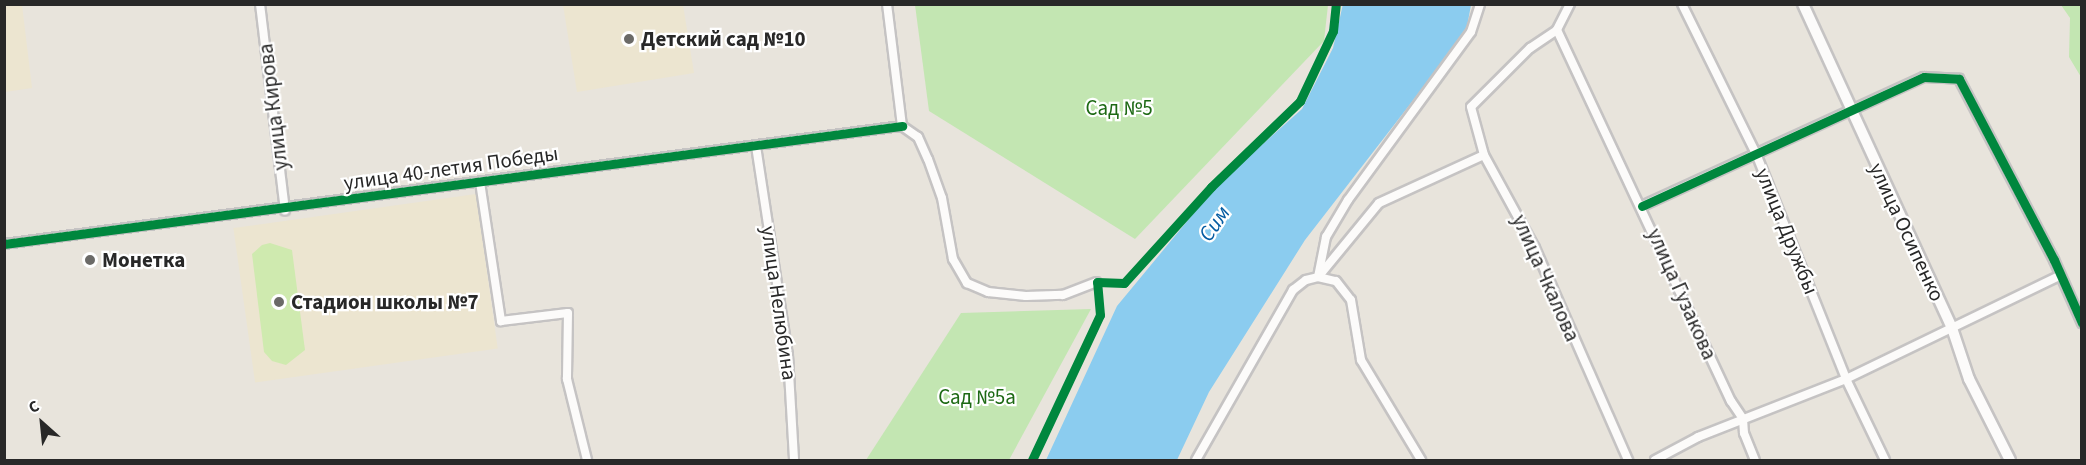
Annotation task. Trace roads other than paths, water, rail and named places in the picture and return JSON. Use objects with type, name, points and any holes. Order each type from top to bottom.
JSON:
[{"type":"main road","name":"улица Осипенко","points":[[1803,4],[1850,112],[1952,328],[1969,379],[2010,460]]},
{"type":"street","name":"улица Кирова","points":[[260,4],[285,210]]},
{"type":"street","points":[[887,4],[902,126],[918,137],[928,159],[942,198],[953,259],[967,283],[988,292],[1026,296],[1063,295],[1097,282]]},
{"type":"street","points":[[1318,278],[1326,237],[1348,200],[1471,32],[1480,4]]},
{"type":"street","points":[[1557,30],[1570,4]]},
{"type":"street","name":"улица Дружбы","points":[[1682,4],[1757,156],[1846,379],[1885,460]]},
{"type":"street","name":"улица Чкалова","points":[[1557,30],[1530,48],[1471,107],[1484,155],[1535,248],[1628,460]]},
{"type":"street","name":"улица Гузакова","points":[[1557,30],[1642,206],[1690,315],[1743,419],[1744,433],[1755,460]]},
{"type":"street","points":[[1642,206],[1757,156],[1924,77],[1942,76],[1959,80],[2082,323]]},
{"type":"street","name":"улица 40-летия Победы","points":[[4,244],[285,210],[902,126]]},
{"type":"street","name":"улица Нелюбина","points":[[756,146],[788,355],[794,460]]},
{"type":"street","points":[[1318,278],[1379,203],[1484,155]]},
{"type":"street","points":[[480,182],[501,321],[568,313],[567,380],[587,460]]},
{"type":"street","points":[[1655,460],[1743,419],[1846,379],[2059,276]]},
{"type":"street","points":[[1196,460],[1293,290],[1306,280],[1318,278],[1336,281],[1351,300],[1361,360],[1421,460]]},
{"type":"water","name":"Сим","points":[[1343,4],[1471,5],[1466,32],[1305,240],[1209,392],[1177,460],[1046,460],[1117,306],[1218,184],[1302,109],[1333,48]]},
{"type":"place","name":"Детский сад №10","points":[[629,39]]},
{"type":"place","name":"Монетка","points":[[90,260]]},
{"type":"place","name":"Стадион школы №7","points":[[279,302]]},
{"type":"park label","name":"Сад №5","points":[[1119,108]]},
{"type":"park label","name":"Сад №5а","points":[[977,397]]}]
